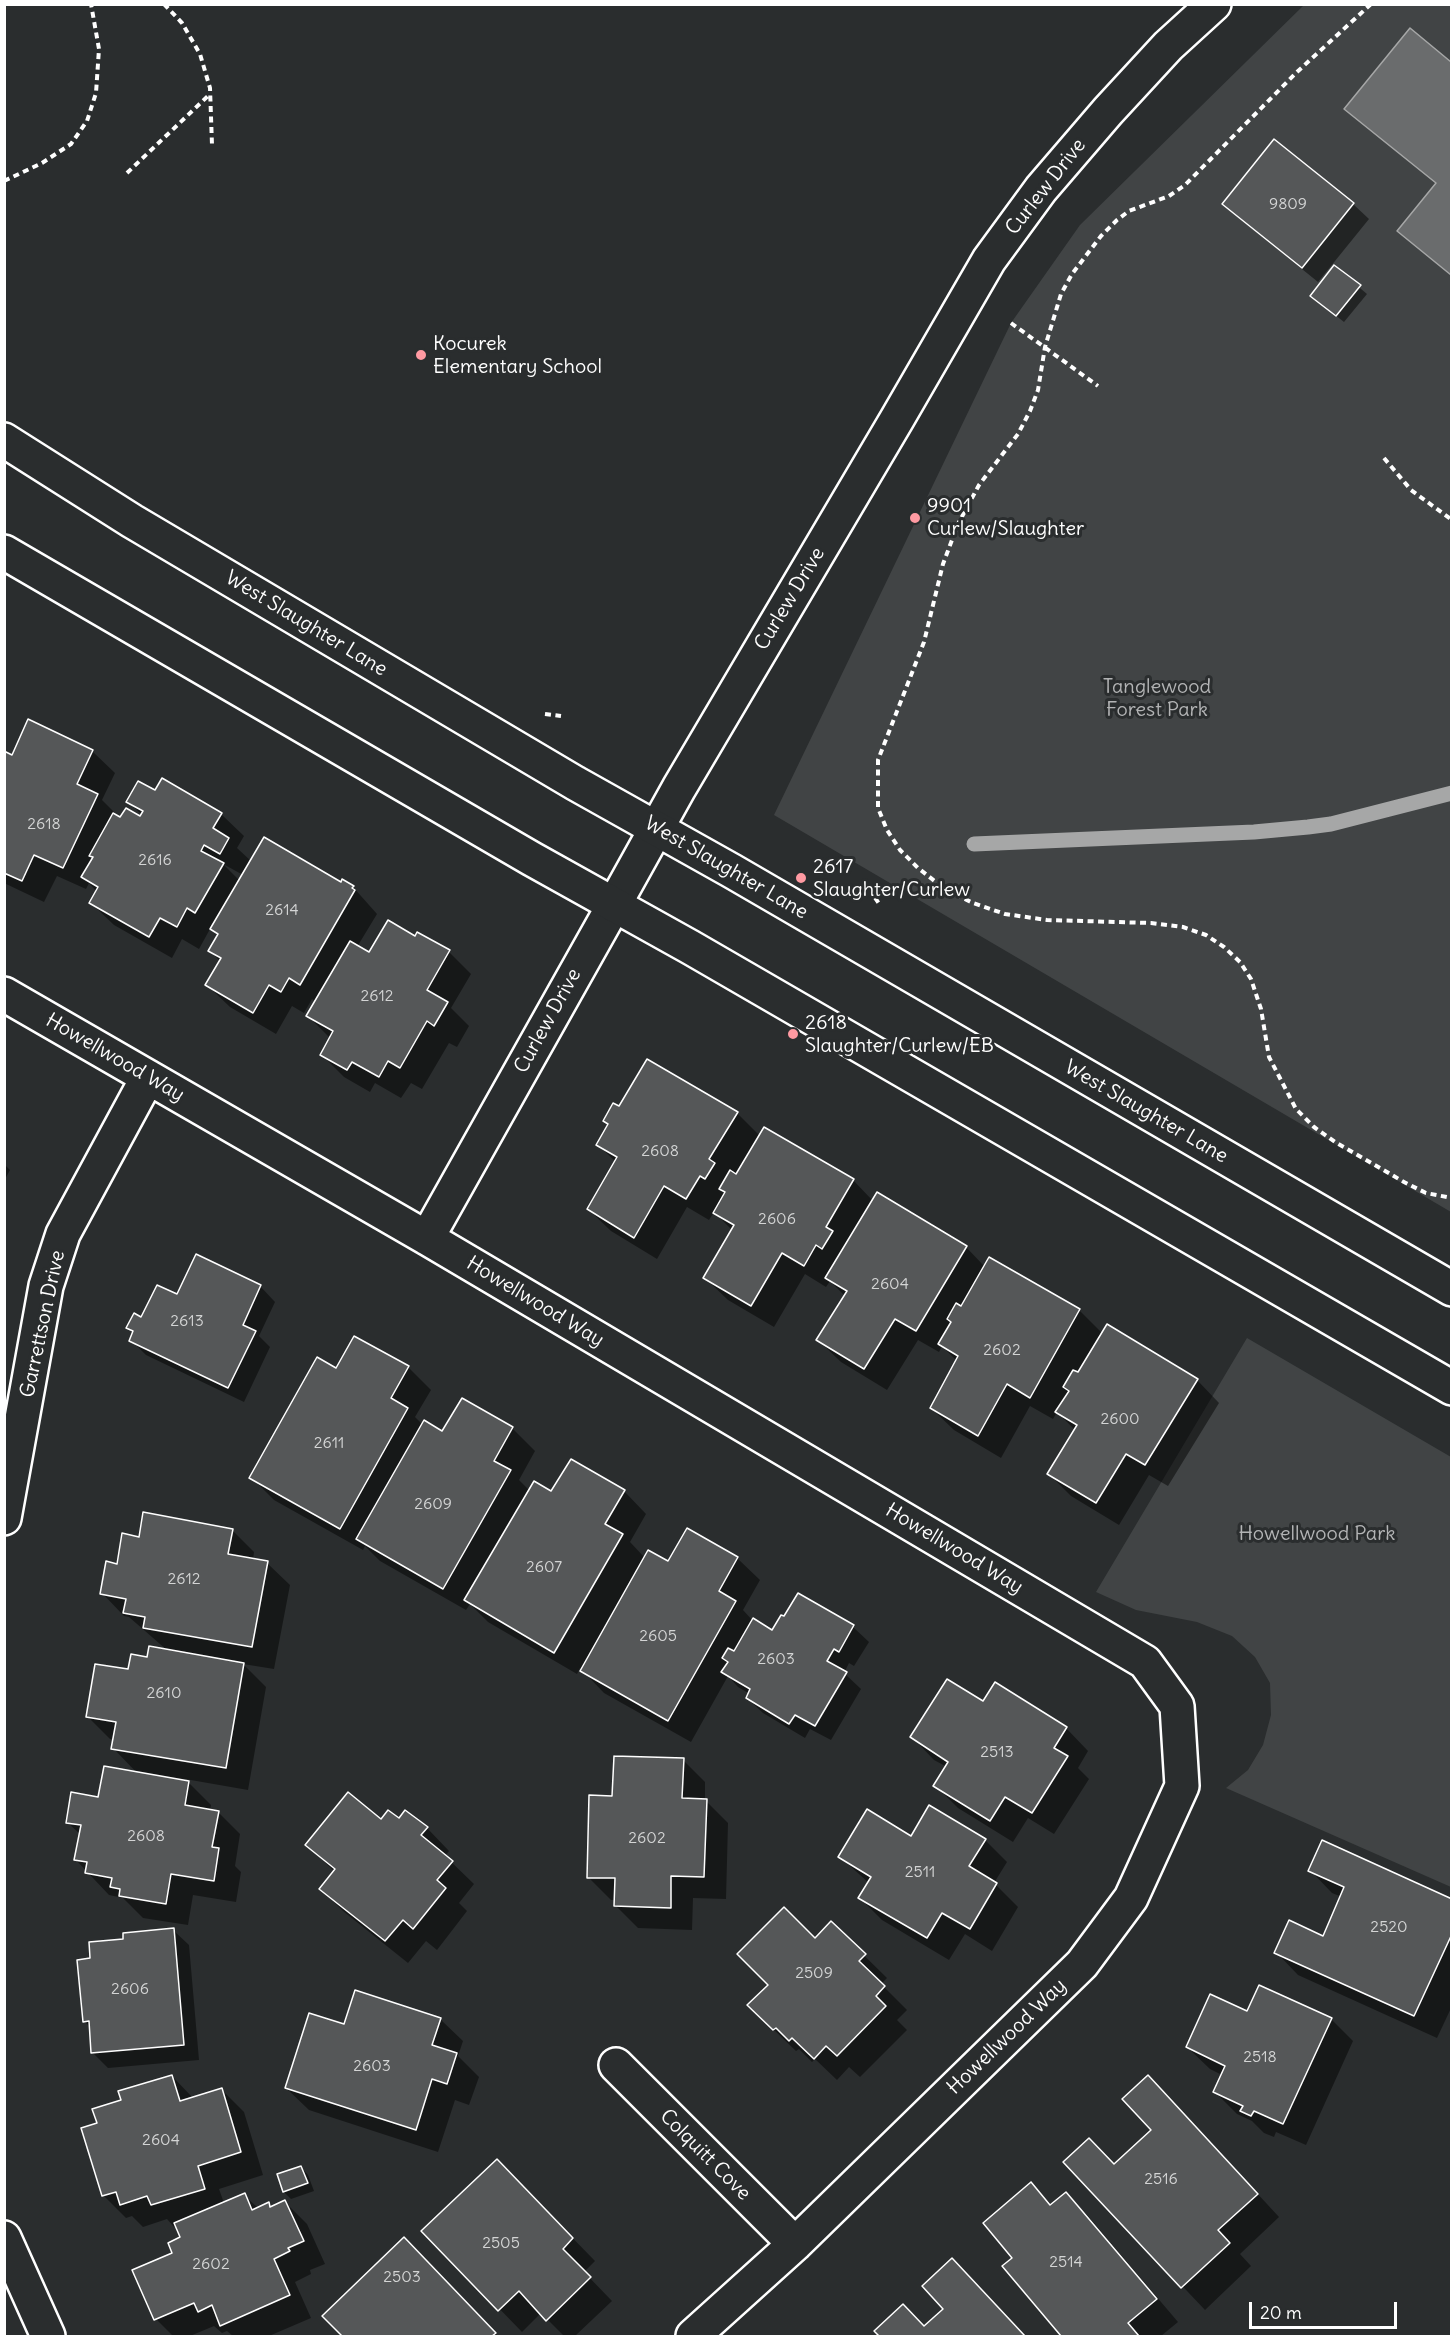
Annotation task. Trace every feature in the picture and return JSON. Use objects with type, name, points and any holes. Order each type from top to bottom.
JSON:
[{"type":"street","name":"Curlew Drive","points":[[426,1238],[656,828],[989,260],[1041,189],[1107,111],[1168,46],[1214,4]]},
{"type":"street","name":"West Slaughter Lane","points":[[4,440],[132,521],[575,783],[1452,1289]]},
{"type":"street","points":[[4,552],[1452,1388]]},
{"type":"street","name":"Howellwood Way","points":[[4,994],[426,1238],[1145,1662],[1177,1706],[1182,1786],[1131,1898],[1082,1964],[795,2244],[693,2337]]},
{"type":"street","name":"Garrettson Drive","points":[[4,1518],[46,1286],[63,1234],[148,1077]]},
{"type":"street","name":"Colquitt Cove","points":[[616,2065],[795,2244]]},
{"type":"street","points":[[4,2238],[48,2337]]},
{"type":"path","points":[[4,181],[42,163],[71,144],[87,121],[96,93],[99,49],[91,4]]},
{"type":"path","points":[[164,4],[182,23],[200,54],[210,88],[212,145]]},
{"type":"path","points":[[1371,4],[1297,72],[1185,185],[1170,196],[1130,211],[1101,236],[1072,274],[1061,294],[1045,347],[1038,390],[1026,418],[1018,434],[979,485],[958,524],[943,564],[924,642],[878,760],[878,808],[887,830],[900,850],[946,890],[973,903],[1005,914],[1047,920],[1151,923],[1183,927],[1206,935],[1215,941],[1240,962],[1251,979],[1261,1009],[1269,1057],[1296,1109],[1328,1137],[1404,1182],[1426,1193],[1452,1198]]},
{"type":"path","points":[[127,173],[210,95]]},
{"type":"path","points":[[1011,323],[1098,386]]},
{"type":"path","points":[[1384,458],[1411,490],[1452,520]]},
{"type":"green space","name":"Tanglewood Forest Park","points":[[1304,5],[1451,5],[1451,1212],[774,815],[1011,323],[1080,225]]},
{"type":"green space","name":"Howellwood Park","points":[[1247,1338],[1451,1457],[1451,1887],[1226,1788],[1248,1770],[1263,1745],[1271,1715],[1270,1683],[1255,1657],[1232,1636],[1197,1622],[1136,1610],[1096,1592]]},
{"type":"shaded area","points":[[1410,28],[1451,62],[1451,275],[1397,231],[1436,183],[1344,109]]},
{"type":"building","points":[[1274,139],[1354,203],[1302,268],[1222,204]]},
{"type":"building","points":[[1334,265],[1361,285],[1336,316],[1310,296]]},
{"type":"building","points":[[28,719],[93,750],[77,784],[98,794],[63,868],[34,855],[22,881],[4,873],[4,751],[12,755]]},
{"type":"building","points":[[162,778],[222,813],[213,828],[229,838],[220,854],[204,845],[201,851],[224,863],[195,913],[187,908],[177,927],[160,918],[149,937],[89,903],[98,887],[81,877],[93,857],[89,856],[113,813],[120,817],[126,808],[140,816],[143,811],[126,802],[138,781],[155,790]]},
{"type":"building","points":[[264,837],[341,882],[342,879],[354,886],[352,888],[355,890],[300,985],[289,978],[281,992],[269,985],[253,1013],[205,985],[221,958],[208,951],[218,934],[210,929]]},
{"type":"building","points":[[388,920],[415,936],[417,932],[450,950],[427,990],[448,1002],[434,1026],[427,1021],[400,1068],[388,1061],[379,1077],[352,1062],[347,1070],[320,1055],[333,1031],[306,1016],[350,941],[369,952]]},
{"type":"building","points":[[647,1059],[738,1112],[709,1159],[715,1163],[705,1179],[700,1176],[686,1199],[664,1186],[634,1238],[587,1209],[617,1157],[596,1145],[608,1124],[603,1121],[613,1103],[619,1106]]},
{"type":"building","points":[[764,1127],[854,1179],[826,1227],[833,1231],[822,1249],[816,1245],[804,1266],[782,1253],[751,1306],[703,1278],[734,1225],[713,1213],[725,1192],[719,1189],[730,1170],[736,1174]]},
{"type":"building","points":[[877,1192],[967,1246],[916,1331],[895,1319],[864,1369],[816,1340],[847,1291],[825,1278]]},
{"type":"building","points":[[196,1254],[261,1285],[243,1325],[256,1331],[228,1388],[129,1341],[133,1331],[126,1328],[134,1313],[141,1317],[157,1285],[177,1294]]},
{"type":"building","points":[[989,1257],[1080,1309],[1030,1398],[1007,1384],[978,1436],[930,1408],[958,1356],[938,1344],[951,1322],[947,1319],[956,1303],[961,1306]]},
{"type":"building","points":[[1107,1324],[1198,1379],[1145,1465],[1126,1454],[1096,1503],[1047,1474],[1077,1425],[1055,1412],[1069,1391],[1063,1387],[1073,1370],[1078,1372]]},
{"type":"building","points":[[354,1336],[409,1366],[391,1398],[408,1408],[340,1529],[249,1478],[317,1357],[336,1368]]},
{"type":"building","points":[[462,1398],[513,1427],[494,1461],[511,1470],[443,1589],[356,1539],[424,1420],[442,1431]]},
{"type":"building","points":[[571,1459],[625,1490],[605,1524],[623,1534],[554,1653],[464,1600],[534,1481],[551,1491]]},
{"type":"building","points":[[143,1512],[233,1529],[228,1554],[268,1561],[252,1647],[143,1628],[145,1617],[123,1613],[126,1599],[100,1594],[106,1561],[117,1564],[122,1533],[139,1537]]},
{"type":"building","points":[[687,1528],[738,1557],[719,1591],[736,1601],[668,1721],[580,1671],[648,1550],[668,1561]]},
{"type":"building","points":[[798,1593],[854,1625],[839,1652],[834,1649],[827,1661],[847,1672],[815,1726],[795,1715],[789,1724],[746,1698],[750,1689],[721,1672],[728,1662],[722,1658],[728,1648],[734,1651],[753,1618],[772,1630]]},
{"type":"building","points":[[149,1646],[244,1663],[226,1768],[111,1749],[116,1722],[86,1717],[95,1664],[128,1669],[131,1654],[147,1657]]},
{"type":"building","points":[[947,1679],[983,1701],[995,1682],[1067,1727],[1054,1748],[1068,1756],[1032,1813],[1005,1797],[990,1821],[933,1786],[948,1762],[910,1737]]},
{"type":"building","points":[[614,1756],[684,1758],[682,1798],[707,1799],[704,1877],[671,1876],[671,1908],[614,1906],[615,1878],[587,1878],[589,1795],[612,1796]]},
{"type":"building","points":[[104,1766],[189,1781],[185,1805],[219,1811],[212,1847],[219,1848],[214,1881],[171,1874],[166,1904],[119,1896],[120,1889],[110,1887],[112,1878],[85,1873],[87,1862],[74,1860],[81,1825],[66,1823],[71,1792],[98,1797]]},
{"type":"building","points":[[348,1792],[381,1819],[388,1810],[399,1818],[405,1810],[428,1827],[421,1835],[453,1861],[437,1880],[446,1888],[413,1929],[403,1920],[385,1941],[319,1889],[335,1869],[305,1845]]},
{"type":"building","points":[[929,1805],[986,1839],[969,1866],[997,1883],[970,1929],[942,1913],[927,1938],[858,1898],[871,1877],[838,1857],[867,1809],[911,1836]]},
{"type":"building","points":[[1322,1840],[1452,1899],[1452,1934],[1414,2016],[1274,1953],[1289,1920],[1323,1936],[1344,1887],[1308,1871]]},
{"type":"building","points":[[784,1907],[815,1938],[831,1921],[866,1954],[859,1961],[885,1986],[876,1996],[886,2006],[837,2056],[826,2046],[814,2059],[792,2038],[789,2041],[776,2028],[773,2030],[747,2005],[768,1985],[737,1954]]},
{"type":"building","points":[[174,1928],[184,2045],[91,2053],[89,2021],[83,2022],[77,1960],[90,1958],[89,1942],[123,1939],[123,1933]]},
{"type":"building","points":[[1259,1985],[1332,2018],[1283,2124],[1254,2111],[1251,2116],[1240,2111],[1243,2106],[1213,2092],[1225,2066],[1186,2047],[1210,1994],[1247,2011]]},
{"type":"building","points":[[355,1990],[441,2018],[432,2045],[457,2053],[447,2084],[432,2079],[416,2130],[285,2088],[309,2013],[344,2024]]},
{"type":"building","points":[[172,2075],[180,2101],[222,2088],[241,2152],[198,2166],[205,2189],[151,2205],[147,2196],[120,2205],[116,2192],[102,2196],[81,2128],[97,2123],[92,2109],[121,2100],[118,2091]]},
{"type":"building","points":[[1148,2075],[1258,2194],[1218,2230],[1230,2243],[1181,2288],[1063,2162],[1089,2138],[1114,2164],[1151,2130],[1122,2099]]},
{"type":"building","points":[[497,2159],[573,2238],[563,2249],[591,2277],[546,2321],[519,2291],[498,2311],[421,2231]]},
{"type":"building","points":[[301,2166],[308,2183],[283,2192],[277,2174]]},
{"type":"building","points":[[1031,2182],[1050,2205],[1066,2192],[1157,2299],[1128,2323],[1139,2336],[1061,2336],[1002,2266],[1012,2258],[983,2223]]},
{"type":"building","points":[[245,2193],[252,2210],[269,2202],[270,2207],[285,2200],[304,2241],[288,2248],[290,2251],[274,2259],[290,2295],[220,2326],[212,2305],[198,2312],[194,2303],[154,2320],[132,2270],[172,2253],[168,2243],[180,2237],[174,2223]]},
{"type":"building","points":[[404,2237],[496,2333],[492,2336],[342,2336],[322,2316]]},
{"type":"building","points":[[952,2258],[1025,2336],[879,2336],[874,2331],[903,2304],[924,2326],[943,2309],[922,2286]]},
{"type":"waterway","points":[[974,844],[1254,832],[1308,827],[1331,824],[1452,793]]},
{"type":"place","name":"Kocurek Elementary School","points":[[421,355]]},
{"type":"place","name":"9901 Curlew/Slaughter","points":[[915,518]]},
{"type":"place","name":"2617 Slaughter/Curlew","points":[[801,878]]},
{"type":"place","name":"2618 Slaughter/Curlew/EB","points":[[793,1034]]}]
